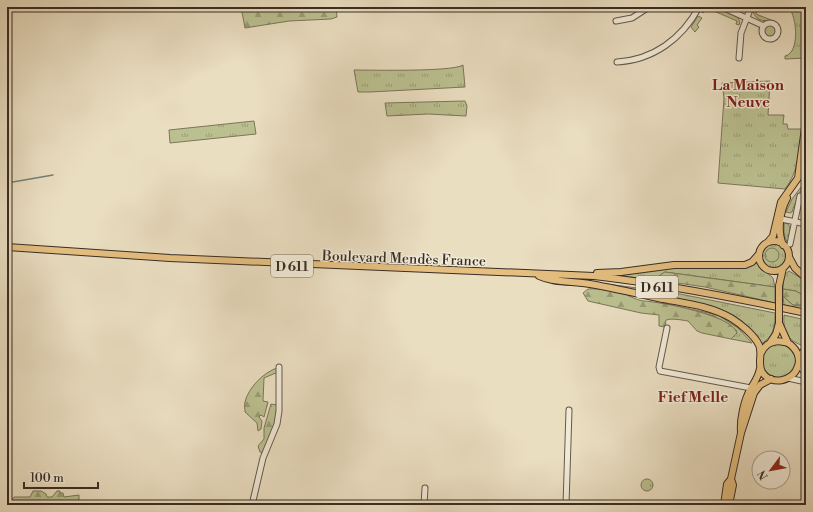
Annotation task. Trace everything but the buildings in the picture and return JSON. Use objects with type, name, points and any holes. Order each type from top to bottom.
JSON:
[{"type":"main road","points":[[783,245],[780,234],[779,219],[782,199],[794,186],[798,178],[806,121]]},
{"type":"main road","points":[[557,274],[559,272],[612,273],[674,265],[745,264],[752,262],[759,254],[762,247],[773,236],[786,201],[800,180],[806,141]]},
{"type":"main road","points":[[768,242],[778,242],[783,245],[787,249],[788,257],[795,268],[806,278]]},
{"type":"main road","name":"Boulevard Mendès France","points":[[7,248],[162,257],[557,274],[648,283],[774,308]]},
{"type":"main road","name":"Boulevard Mendès France","points":[[7,248],[141,260],[539,276],[647,286],[774,308]]},
{"type":"main road","points":[[759,254],[762,264],[770,271],[779,286]]},
{"type":"main road","points":[[741,433],[741,422],[751,388],[758,376],[760,368],[759,360],[761,353],[776,334],[779,323],[779,286],[783,268],[788,257]]},
{"type":"main road","points":[[770,271],[777,271],[783,268]]},
{"type":"main road","points":[[539,276],[546,279],[590,284],[717,311],[745,329],[759,346],[761,353]]},
{"type":"main road","name":"D 611","points":[[774,308],[806,314]]},
{"type":"main road","name":"D 611","points":[[774,308],[806,317]]},
{"type":"main road","points":[[779,323],[788,343],[795,349],[799,361]]},
{"type":"main road","points":[[770,343],[778,341],[788,343]]},
{"type":"main road","points":[[760,368],[764,374],[771,379],[780,381],[788,378],[795,372],[806,348]]},
{"type":"main road","points":[[724,505],[741,433],[755,390],[760,385],[771,379]]},
{"type":"main road","points":[[729,505],[733,485],[731,479]]},
{"type":"street","points":[[616,21],[632,18],[649,7]]},
{"type":"street","points":[[617,62],[645,57],[665,47],[683,30],[699,7]]},
{"type":"street","points":[[722,7],[764,26]]},
{"type":"street","points":[[739,58],[740,38],[746,17],[751,7]]},
{"type":"street","points":[[790,244],[800,196]]},
{"type":"street","points":[[779,219],[806,224]]},
{"type":"street","points":[[667,328],[659,367],[660,371],[751,388]]},
{"type":"street","points":[[799,361],[806,375]]},
{"type":"street","points":[[252,505],[254,489],[263,458],[277,424],[279,411],[279,366]]},
{"type":"street","points":[[788,378],[806,382]]},
{"type":"street","points":[[566,505],[569,410]]},
{"type":"street","points":[[424,505],[425,488]]},
{"type":"green space","points":[[241,7],[336,7],[337,17],[331,19],[289,21],[245,28]]},
{"type":"green space","points":[[703,7],[715,7],[737,16],[740,22],[739,25],[736,24],[737,21],[707,8],[703,13],[701,11]]},
{"type":"green space","points":[[806,7],[806,58],[785,59],[785,56],[790,53],[795,42],[796,34],[794,19],[789,8]]},
{"type":"green space","points":[[757,9],[756,14],[771,20],[765,21],[758,19],[753,12]]},
{"type":"green space","points":[[698,16],[702,18],[697,25],[699,27],[695,32],[691,27]]},
{"type":"green space","points":[[770,25],[774,27],[776,31],[774,35],[770,37],[766,35],[764,31],[766,27]]},
{"type":"green space","points":[[463,65],[465,87],[370,92],[358,92],[354,70],[428,70],[444,69]]},
{"type":"green space","points":[[770,81],[768,115],[784,115],[783,124],[787,124],[788,129],[802,129],[798,160],[790,182],[785,189],[718,183],[724,98],[722,83]]},
{"type":"green space","points":[[465,101],[467,106],[466,116],[428,114],[387,116],[385,103]]},
{"type":"green space","points":[[254,121],[256,134],[170,143],[169,130]]},
{"type":"green space","points":[[801,187],[792,212],[786,212],[792,199]]},
{"type":"green space","points":[[787,223],[790,227],[788,244],[784,235],[784,224]]},
{"type":"green space","points":[[774,244],[782,248],[786,256],[782,264],[774,268],[766,264],[762,256],[766,248]]},
{"type":"green space","points":[[772,248],[777,250],[779,255],[777,260],[772,262],[767,260],[765,255],[767,250]]},
{"type":"green space","points":[[756,263],[773,278],[775,287],[665,272],[660,275],[657,280],[614,275],[674,267],[746,268]]},
{"type":"green space","points":[[789,271],[806,281],[806,297],[796,291],[783,289],[784,275]]},
{"type":"green space","points":[[665,272],[775,287],[775,303],[705,287],[657,280],[660,275]]},
{"type":"green space","points":[[607,284],[675,293],[775,313],[773,331],[769,338],[761,344],[735,318]]},
{"type":"green space","points":[[588,289],[613,291],[640,300],[680,307],[710,315],[732,326],[737,333],[731,339],[702,333],[697,331],[688,321],[677,319],[666,320],[665,327],[659,326],[659,315],[641,313],[588,301],[583,293]]},
{"type":"green space","points":[[783,289],[796,291],[806,297],[806,305],[793,305],[783,296]]},
{"type":"green space","points":[[783,296],[793,305],[806,305],[806,310],[784,305]]},
{"type":"green space","points":[[662,303],[718,315],[738,328],[752,343],[731,339],[737,331],[714,316]]},
{"type":"green space","points":[[784,315],[806,320],[806,342],[801,345],[789,337],[785,330]]},
{"type":"green space","points":[[779,344],[791,349],[796,361],[791,373],[779,378],[767,373],[762,361],[767,349]]},
{"type":"green space","points":[[277,368],[278,372],[264,378],[263,401],[268,402],[264,417],[261,415],[259,417],[262,421],[261,429],[258,431],[257,423],[245,412],[245,402],[249,391],[257,381],[267,373]]},
{"type":"green space","points":[[271,404],[277,405],[275,426],[263,453],[260,452],[258,446],[264,439],[264,428]]},
{"type":"green space","points":[[645,479],[649,479],[653,485],[649,491],[645,491],[641,487],[641,483]]},
{"type":"green space","points":[[33,491],[41,491],[46,494],[47,497],[52,497],[57,491],[63,493],[64,497],[79,495],[79,505],[7,505],[7,500],[11,500],[14,497],[30,497]]},
{"type":"waterway","points":[[7,183],[53,175]]},
{"type":"district","name":"La Maison Neuve","points":[[748,94]]},
{"type":"district","name":"Fief Melle","points":[[693,397]]}]
